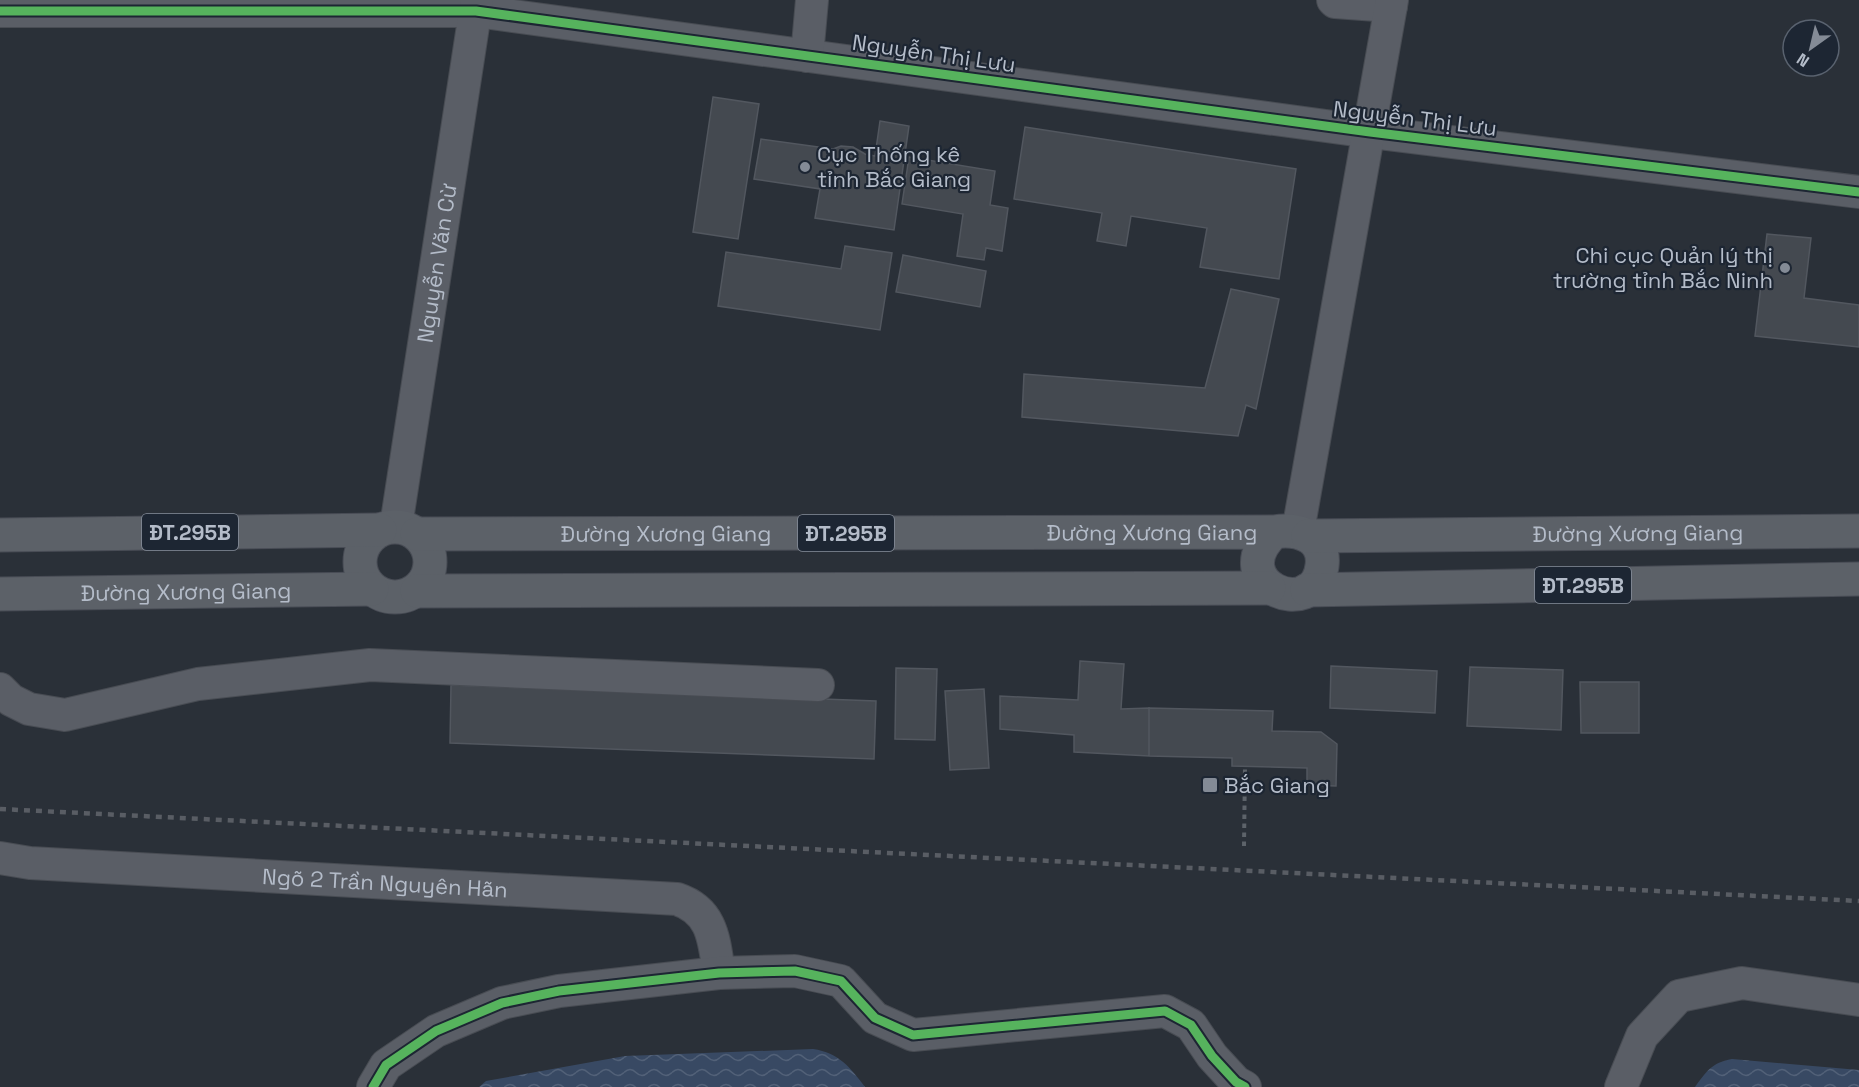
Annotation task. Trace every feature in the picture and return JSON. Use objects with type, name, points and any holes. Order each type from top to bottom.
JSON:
[{"type":"main road","name":"Đường Xương Giang","points":[[0,535],[398,530],[1294,533],[1859,531]]},
{"type":"main road","points":[[372,589],[364,580],[360,569],[363,546],[370,537],[398,530],[424,542],[429,552],[431,563],[429,574],[417,591]]},
{"type":"main road","points":[[1269,588],[1259,573],[1257,557],[1261,547],[1294,533],[1320,550],[1323,562],[1321,573],[1307,590]]},
{"type":"main road","name":"ĐT.295B","points":[[372,589],[382,596],[394,598],[417,591],[1269,588],[1288,595],[1299,594],[1307,590],[1859,579]]},
{"type":"main road","name":"Đường Xương Giang","points":[[0,594],[372,589]]},
{"type":"street","points":[[807,56],[812,0]]},
{"type":"street","points":[[1294,533],[1370,132],[1392,3],[1335,2],[1332,0]]},
{"type":"street","name":"Nguyễn Thị Lưu","points":[[0,11],[161,5],[477,6],[807,56],[1370,132],[1859,192]]},
{"type":"street","name":"Nguyễn Văn Cừ","points":[[398,530],[477,6]]},
{"type":"street","points":[[0,689],[12,700],[29,709],[65,715],[198,684],[370,665],[818,685]]},
{"type":"street","name":"Ngõ 2 Trần Nguyên Hãn","points":[[0,858],[30,863],[677,899],[689,903],[709,923],[719,973]]},
{"type":"street","points":[[373,1087],[386,1065],[436,1031],[502,1004],[559,991],[719,973],[795,971],[841,981],[875,1018],[913,1035],[1165,1011],[1191,1025],[1212,1056],[1236,1082],[1245,1087]]},
{"type":"street","points":[[1621,1087],[1642,1036],[1679,996],[1742,983],[1859,1000]]},
{"type":"path","points":[[1244,846],[1245,766]]},
{"type":"water","points":[[813,1049],[830,1054],[843,1062],[865,1087],[479,1087],[486,1081],[625,1056]]},
{"type":"water","points":[[1732,1059],[1859,1070],[1859,1087],[1695,1087],[1710,1068]]},
{"type":"building","points":[[713,97],[759,104],[738,239],[693,232]]},
{"type":"building","points":[[880,121],[909,126],[894,230],[815,218],[820,189],[754,179],[761,139],[833,149],[841,146],[853,147],[865,154],[875,156]]},
{"type":"building","points":[[1025,127],[1296,169],[1279,279],[1200,267],[1207,228],[1131,216],[1126,246],[1097,241],[1102,213],[1014,199]]},
{"type":"building","points":[[909,157],[995,171],[990,205],[1008,208],[1002,251],[986,248],[984,260],[957,256],[963,214],[902,204]]},
{"type":"building","name":"Chi cục Quản lý thị trường tỉnh Bắc Ninh","points":[[1767,234],[1811,238],[1804,298],[1859,305],[1859,347],[1755,336]]},
{"type":"building","points":[[845,246],[892,253],[880,330],[718,306],[726,252],[841,269]]},
{"type":"building","points":[[903,255],[986,271],[980,307],[896,292]]},
{"type":"building","points":[[1231,289],[1279,299],[1256,409],[1246,405],[1238,436],[1022,417],[1024,374],[1205,388]]},
{"type":"building","points":[[1080,661],[1124,664],[1121,709],[1149,708],[1149,756],[1074,752],[1074,735],[1000,729],[1000,696],[1078,700]]},
{"type":"building","points":[[1331,666],[1437,671],[1435,713],[1330,708]]},
{"type":"building","points":[[1470,667],[1563,670],[1561,730],[1467,726]]},
{"type":"building","points":[[896,668],[937,669],[935,740],[895,739]]},
{"type":"building","points":[[1580,682],[1639,682],[1639,733],[1581,733]]},
{"type":"building","points":[[451,685],[876,701],[874,759],[450,743]]},
{"type":"building","points":[[984,689],[989,768],[950,770],[945,691]]},
{"type":"building","points":[[1149,708],[1273,711],[1272,731],[1321,732],[1337,744],[1336,786],[1307,785],[1307,768],[1232,766],[1232,758],[1149,756]]},
{"type":"railway","points":[[0,809],[1859,901]]},
{"type":"cycle path","points":[[0,11],[476,11],[1370,132],[1859,192]]},
{"type":"cycle path","points":[[373,1087],[386,1065],[436,1031],[502,1003],[559,991],[719,973],[795,971],[841,981],[875,1018],[913,1035],[1165,1011],[1191,1025],[1212,1056],[1236,1082],[1245,1087]]},
{"type":"place","name":"Cục Thống kê tỉnh Bắc Giang","points":[[805,167]]},
{"type":"place","name":"Chi cục Quản lý thị trường tỉnh Bắc Ninh","points":[[1785,268]]},
{"type":"place","name":"Bắc Giang","points":[[1210,785]]}]
